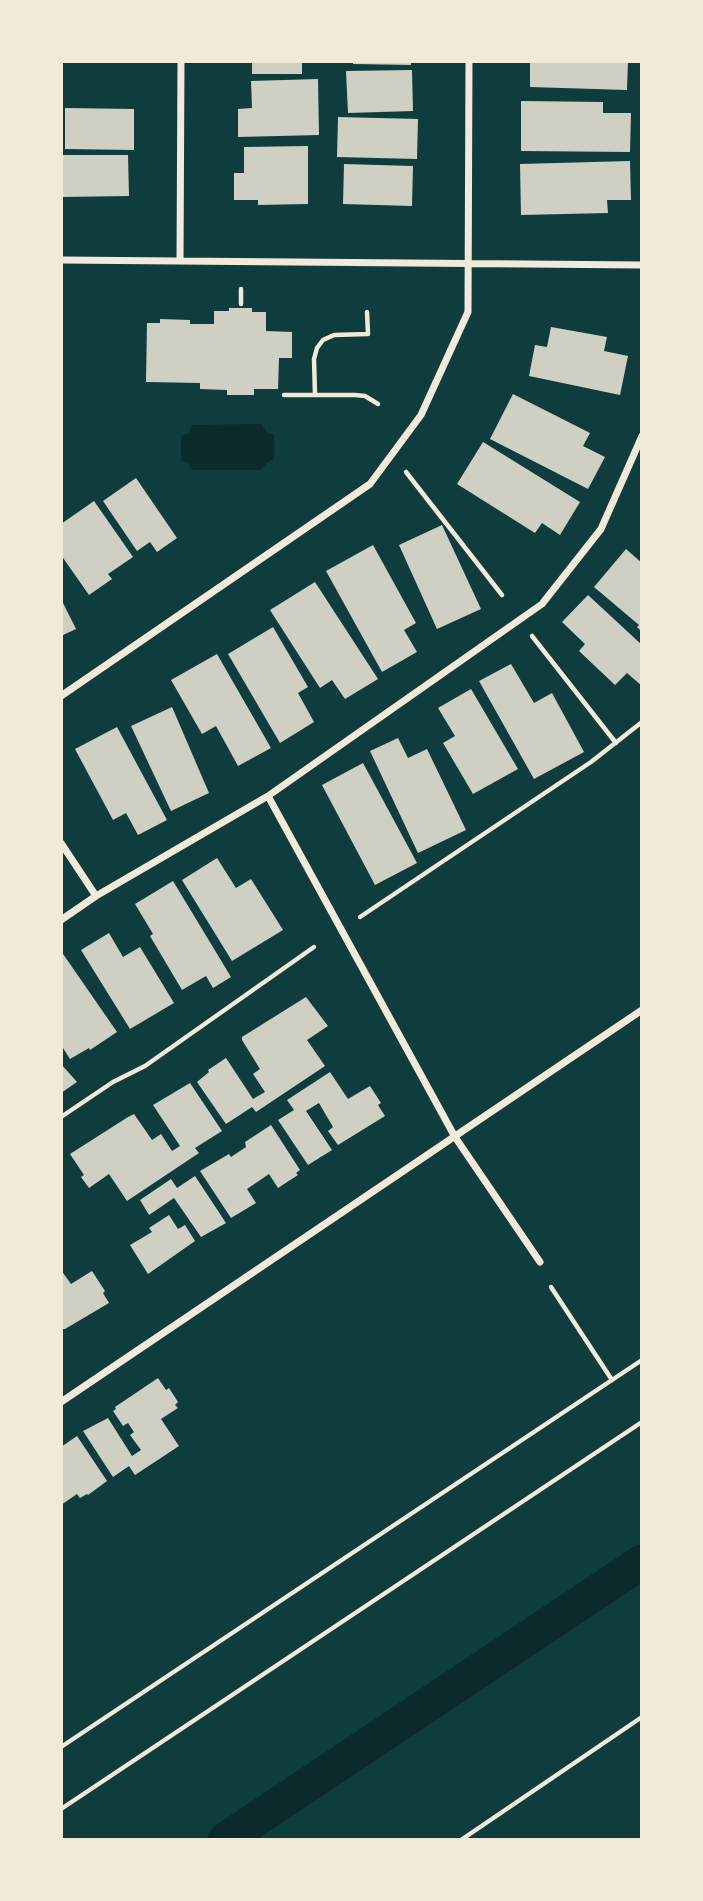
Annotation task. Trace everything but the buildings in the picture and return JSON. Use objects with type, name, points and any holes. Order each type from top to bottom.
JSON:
[{"type":"street","points":[[180,260],[181,61]]},
{"type":"street","points":[[61,696],[370,484],[421,415],[468,312],[469,61]]},
{"type":"street","points":[[61,260],[642,265]]},
{"type":"street","points":[[61,920],[96,896],[268,796],[542,604],[601,529],[642,436]]},
{"type":"street","points":[[268,796],[455,1137],[540,1262]]},
{"type":"street","points":[[61,844],[96,896]]},
{"type":"street","points":[[61,1402],[642,1010]]},
{"type":"path","points":[[241,289],[241,304]]},
{"type":"path","points":[[315,395],[317,348],[323,340],[334,335],[368,334],[367,312]]},
{"type":"path","points":[[284,395],[355,394],[379,404]]},
{"type":"path","points":[[406,472],[502,595]]},
{"type":"path","points":[[519,620],[616,743]]},
{"type":"path","points":[[360,917],[546,793],[642,722]]},
{"type":"path","points":[[61,1116],[113,1082],[145,1066],[314,947]]},
{"type":"path","points":[[551,1287],[612,1380]]},
{"type":"path","points":[[61,1747],[642,1360]]},
{"type":"path","points":[[61,1809],[642,1422]]},
{"type":"path","points":[[461,1840],[642,1717]]},
{"type":"water","points":[[262,424],[266,432],[274,435],[274,459],[266,463],[262,470],[192,470],[188,463],[181,460],[181,436],[189,433],[192,425]]},
{"type":"waterway","points":[[225,1840],[642,1562]]}]
